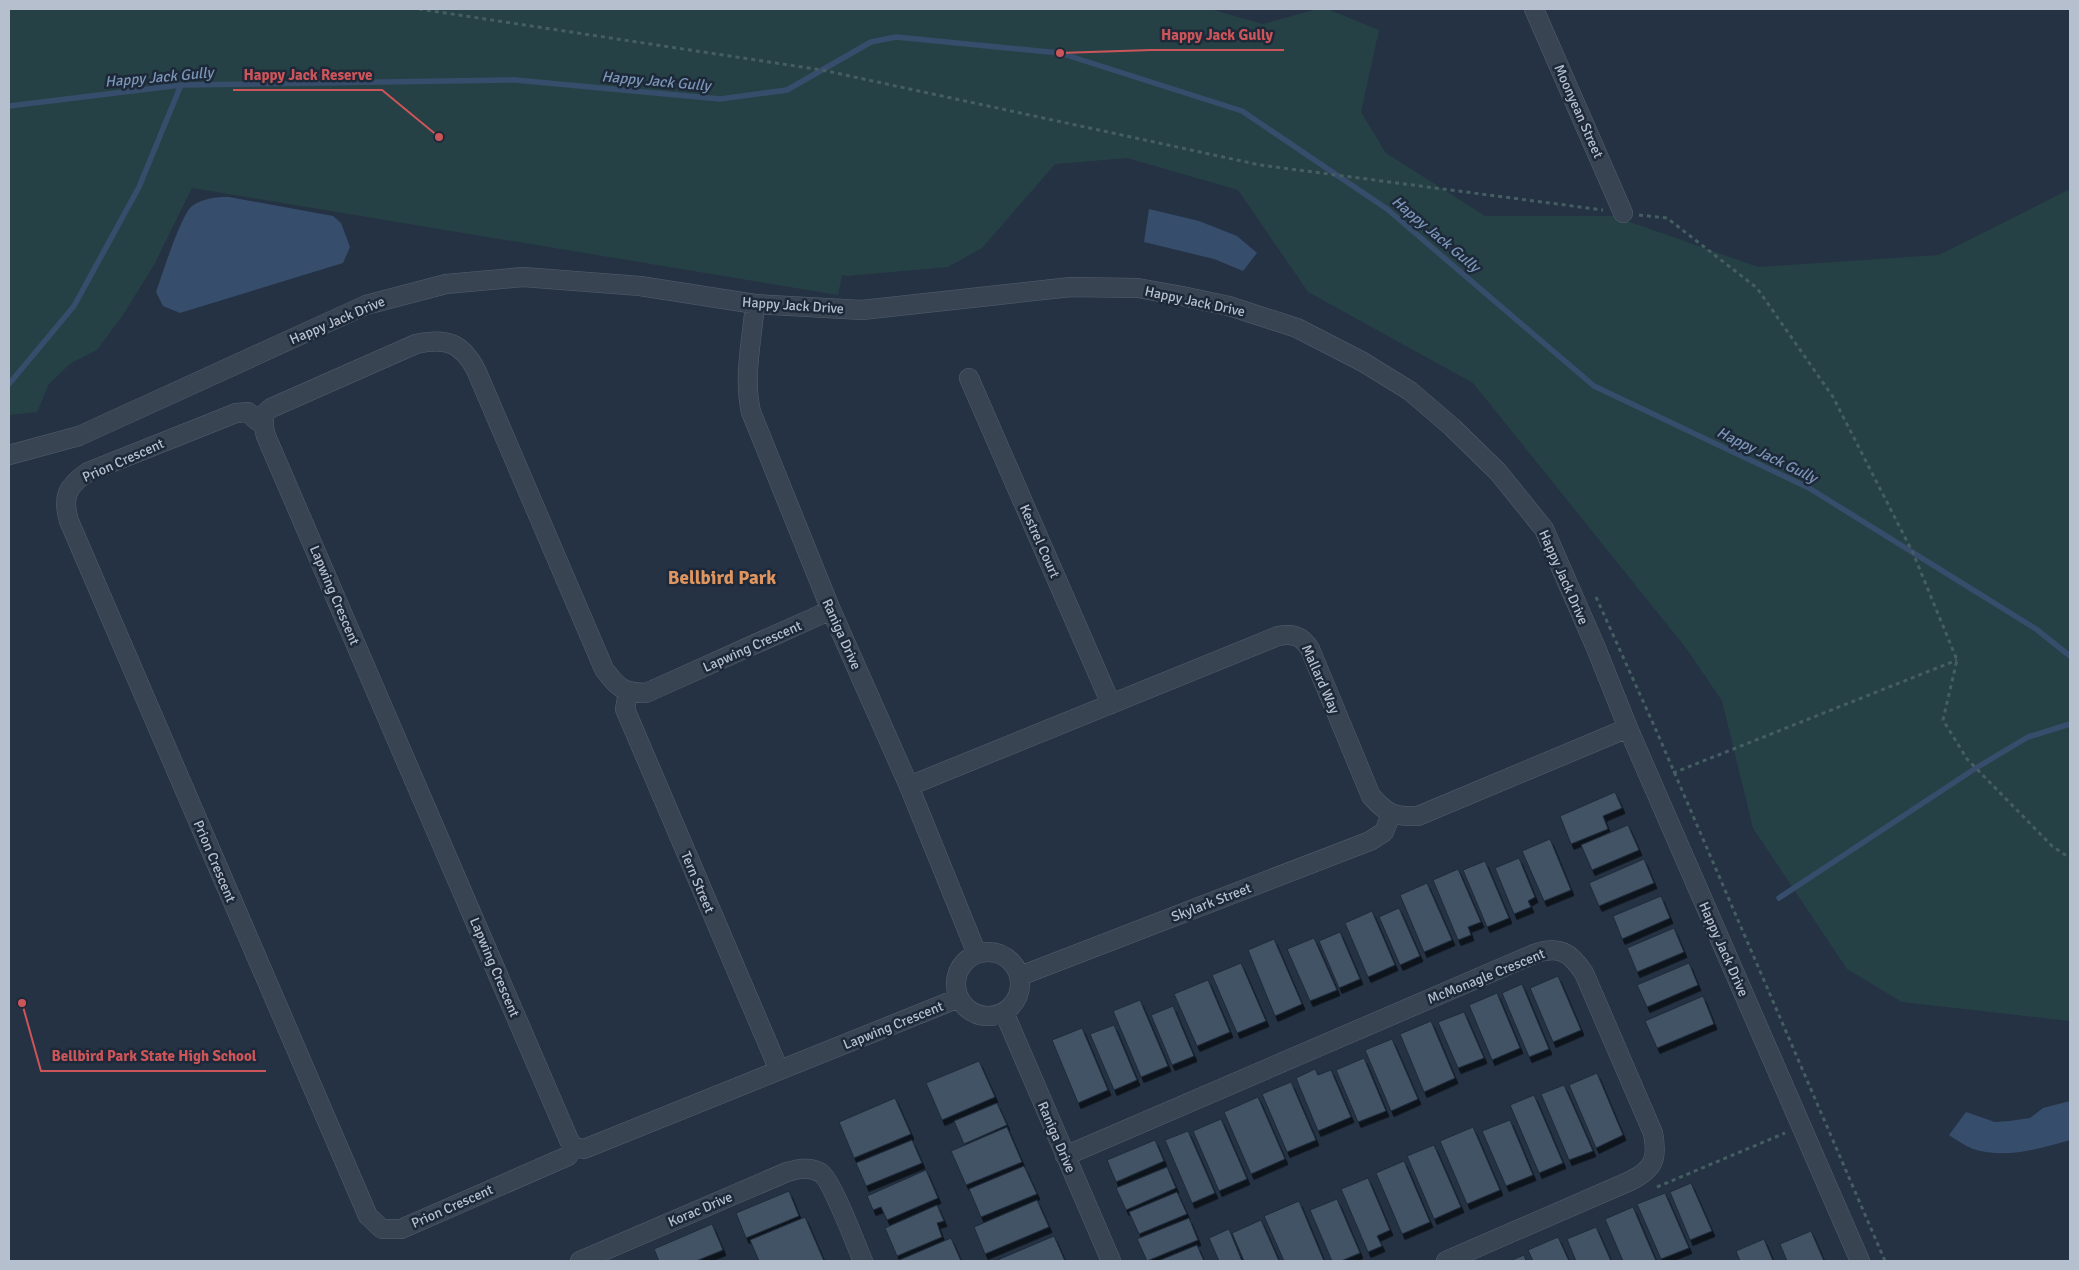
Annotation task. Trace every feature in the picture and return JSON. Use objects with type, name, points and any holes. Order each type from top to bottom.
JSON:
[{"type":"street","name":"Moonyean Street","points":[[1534,9],[1624,213]]},
{"type":"street","name":"Happy Jack Drive","points":[[9,455],[79,436],[366,305],[446,284],[532,278],[640,286],[755,304],[862,310],[1071,287],[1138,288],[1229,306],[1296,328],[1363,362],[1410,391],[1452,427],[1498,472],[1544,529],[1596,648],[1628,728],[1860,1261]]},
{"type":"street","name":"Raniga Drive","points":[[755,304],[748,379],[748,396],[751,412],[831,610],[909,786],[977,954]]},
{"type":"street","points":[[263,421],[264,414],[271,408],[416,344],[433,340],[458,347],[469,357],[476,370],[604,669],[614,683],[628,692]]},
{"type":"street","name":"Kestrel Court","points":[[969,378],[1111,704]]},
{"type":"street","name":"Prion Crescent","points":[[263,421],[256,420],[248,412],[236,413],[88,472],[76,481],[68,492],[65,506],[77,540],[368,1216],[382,1229],[401,1229],[568,1156],[574,1147]]},
{"type":"street","name":"Lapwing Crescent","points":[[263,421],[266,436],[568,1140],[574,1147],[584,1149],[959,998]]},
{"type":"street","name":"Lapwing Crescent","points":[[628,692],[646,694],[831,610]]},
{"type":"street","name":"Mallard Way","points":[[909,786],[1278,636],[1289,634],[1299,636],[1310,649],[1371,796],[1391,814]]},
{"type":"street","name":"Tern Street","points":[[628,692],[624,709],[779,1070]]},
{"type":"street","points":[[1391,814],[1418,816],[1628,728]]},
{"type":"street","name":"Skylark Street","points":[[1020,976],[1370,841],[1384,832],[1391,814]]},
{"type":"street","name":"McMonagle Crescent","points":[[1065,1156],[1534,954],[1551,950],[1566,953],[1576,961],[1584,973],[1653,1133],[1655,1145],[1654,1158],[1650,1168],[1630,1181],[1446,1261]]},
{"type":"street","points":[[993,953],[1008,958],[1020,976],[1021,987],[1013,1006],[995,1016],[984,1016],[974,1013],[965,1007],[959,998],[956,988],[957,977],[961,968],[977,954],[993,953]]},
{"type":"street","name":"Raniga Drive","points":[[1004,1012],[1111,1261]]},
{"type":"street","name":"Korac Drive","points":[[580,1261],[620,1253],[787,1172],[806,1168],[821,1173],[830,1185],[863,1261]]},
{"type":"path","points":[[419,9],[822,70],[1260,166],[1667,218],[1757,288],[1834,397],[1913,553],[1957,660],[1943,720],[1967,758],[2052,846],[2070,858]]},
{"type":"path","points":[[1594,594],[1603,609],[1885,1261]]},
{"type":"path","points":[[1651,781],[1957,660]]},
{"type":"green space","points":[[9,9],[1210,9],[1263,24],[1317,9],[1327,9],[1379,30],[1361,112],[1386,153],[1485,216],[1613,216],[1758,267],[1939,255],[2070,189],[2070,1021],[1902,1002],[1847,969],[1753,828],[1722,701],[1686,648],[1473,383],[1308,292],[1238,190],[1127,158],[1055,164],[982,248],[948,267],[842,275],[838,295],[192,188],[154,265],[123,315],[97,350],[71,363],[49,384],[37,412],[9,415]]},
{"type":"water","points":[[229,197],[333,216],[341,223],[350,247],[343,263],[180,313],[163,306],[156,292],[172,246],[188,212],[196,203],[214,198]]},
{"type":"water","points":[[1149,209],[1199,221],[1237,236],[1257,253],[1243,271],[1214,259],[1144,242]]},
{"type":"water","points":[[2070,1101],[2070,1140],[2022,1152],[1998,1153],[1973,1149],[1949,1135],[1966,1112],[1995,1122],[2009,1121],[2030,1118],[2043,1108]]},
{"type":"building","points":[[1615,792],[1622,808],[1603,816],[1608,829],[1571,844],[1560,816]]},
{"type":"building","points":[[1628,825],[1639,850],[1592,870],[1581,845]]},
{"type":"building","points":[[1550,839],[1571,890],[1544,901],[1522,851]]},
{"type":"building","points":[[1519,858],[1535,897],[1528,901],[1531,907],[1514,914],[1495,868]]},
{"type":"building","points":[[1644,859],[1654,883],[1599,906],[1589,883]]},
{"type":"building","points":[[1485,861],[1509,918],[1487,927],[1463,870]]},
{"type":"building","points":[[1458,869],[1481,922],[1468,927],[1471,935],[1458,940],[1433,880]]},
{"type":"building","points":[[1427,883],[1452,940],[1424,952],[1400,895]]},
{"type":"building","points":[[1661,896],[1670,918],[1622,939],[1613,916]]},
{"type":"building","points":[[1399,908],[1420,956],[1400,965],[1379,917]]},
{"type":"building","points":[[1372,911],[1395,965],[1368,977],[1345,923]]},
{"type":"building","points":[[1674,928],[1684,952],[1637,972],[1627,948]]},
{"type":"building","points":[[1340,932],[1360,979],[1339,988],[1319,941]]},
{"type":"building","points":[[1314,938],[1337,990],[1310,1001],[1287,949]]},
{"type":"building","points":[[1274,939],[1302,1004],[1275,1016],[1248,950]]},
{"type":"building","points":[[1241,963],[1266,1021],[1237,1033],[1212,975]]},
{"type":"building","points":[[1689,963],[1698,985],[1647,1007],[1637,985]]},
{"type":"building","points":[[1558,976],[1581,1030],[1553,1042],[1530,988]]},
{"type":"building","points":[[1208,980],[1230,1032],[1197,1046],[1174,994]]},
{"type":"building","points":[[1522,984],[1549,1049],[1529,1057],[1502,993]]},
{"type":"building","points":[[1497,993],[1520,1048],[1492,1060],[1469,1005]]},
{"type":"building","points":[[1703,996],[1714,1024],[1657,1048],[1645,1021]]},
{"type":"building","points":[[1140,1000],[1168,1066],[1141,1077],[1113,1011]]},
{"type":"building","points":[[1173,1006],[1194,1056],[1172,1065],[1151,1015]]},
{"type":"building","points":[[1464,1012],[1484,1058],[1458,1068],[1438,1022]]},
{"type":"building","points":[[1431,1021],[1455,1078],[1424,1092],[1400,1034]]},
{"type":"building","points":[[1114,1025],[1137,1080],[1114,1090],[1090,1034]]},
{"type":"building","points":[[1082,1028],[1108,1090],[1078,1103],[1052,1040]]},
{"type":"building","points":[[1392,1039],[1418,1099],[1391,1111],[1365,1050]]},
{"type":"building","points":[[1364,1058],[1386,1111],[1358,1122],[1336,1070]]},
{"type":"building","points":[[979,1061],[995,1097],[942,1120],[926,1083]]},
{"type":"building","points":[[1315,1069],[1318,1075],[1331,1070],[1351,1117],[1318,1131],[1296,1078]]},
{"type":"building","points":[[1597,1073],[1623,1135],[1596,1148],[1569,1085]]},
{"type":"building","points":[[1291,1082],[1316,1140],[1287,1152],[1262,1094]]},
{"type":"building","points":[[1564,1085],[1593,1151],[1569,1160],[1541,1094]]},
{"type":"building","points":[[1534,1095],[1563,1163],[1539,1173],[1510,1105]]},
{"type":"building","points":[[1258,1097],[1285,1159],[1251,1174],[1224,1112]]},
{"type":"building","points":[[895,1098],[911,1134],[854,1158],[839,1122]]},
{"type":"building","points":[[997,1103],[1007,1125],[964,1144],[954,1121]]},
{"type":"building","points":[[1221,1119],[1247,1179],[1219,1191],[1193,1131]]},
{"type":"building","points":[[1510,1120],[1533,1175],[1506,1186],[1482,1131]]},
{"type":"building","points":[[1007,1127],[1022,1162],[966,1185],[951,1151]]},
{"type":"building","points":[[1473,1127],[1500,1190],[1467,1204],[1440,1141]]},
{"type":"building","points":[[1188,1131],[1215,1193],[1192,1203],[1165,1140]]},
{"type":"building","points":[[912,1140],[922,1163],[866,1186],[856,1163]]},
{"type":"building","points":[[1155,1140],[1164,1161],[1116,1182],[1107,1160]]},
{"type":"building","points":[[1434,1145],[1461,1207],[1434,1219],[1407,1156]]},
{"type":"building","points":[[1404,1161],[1430,1222],[1402,1234],[1376,1173]]},
{"type":"building","points":[[1024,1166],[1037,1194],[981,1217],[969,1189]]},
{"type":"building","points":[[1167,1167],[1176,1188],[1126,1210],[1116,1188]]},
{"type":"building","points":[[926,1170],[938,1198],[887,1220],[881,1207],[873,1210],[867,1196]]},
{"type":"building","points":[[1368,1178],[1390,1230],[1377,1236],[1382,1246],[1368,1252],[1341,1189]]},
{"type":"building","points":[[1691,1183],[1712,1231],[1690,1240],[1670,1192]]},
{"type":"building","points":[[789,1191],[799,1216],[746,1238],[736,1213]]},
{"type":"building","points":[[1177,1192],[1187,1214],[1139,1234],[1129,1212]]},
{"type":"building","points":[[1665,1193],[1689,1248],[1661,1259],[1637,1204]]},
{"type":"building","points":[[1337,1199],[1360,1253],[1341,1261],[1332,1261],[1310,1210]]},
{"type":"building","points":[[1037,1200],[1049,1227],[985,1254],[974,1227]]},
{"type":"building","points":[[1299,1201],[1324,1261],[1284,1261],[1264,1216]]},
{"type":"building","points":[[937,1205],[944,1221],[937,1223],[942,1237],[897,1256],[885,1228]]},
{"type":"building","points":[[1633,1207],[1656,1261],[1623,1261],[1605,1219]]},
{"type":"building","points":[[805,1217],[824,1261],[759,1261],[750,1240]]},
{"type":"building","points":[[1189,1218],[1198,1240],[1147,1261],[1137,1239]]},
{"type":"building","points":[[1261,1220],[1279,1261],[1244,1261],[1232,1233]]},
{"type":"building","points":[[712,1224],[723,1250],[696,1261],[659,1261],[654,1249]]},
{"type":"building","points":[[1596,1227],[1611,1261],[1576,1261],[1567,1239]]},
{"type":"building","points":[[1229,1229],[1242,1261],[1219,1261],[1209,1238]]},
{"type":"building","points":[[1811,1231],[1824,1261],[1787,1261],[1780,1244]]},
{"type":"building","points":[[1054,1236],[1065,1261],[995,1261]]},
{"type":"building","points":[[1558,1237],[1569,1261],[1533,1261],[1528,1250]]},
{"type":"building","points":[[951,1238],[961,1261],[897,1261]]},
{"type":"building","points":[[1764,1239],[1773,1261],[1740,1261],[1736,1251]]},
{"type":"building","points":[[1197,1245],[1204,1261],[1158,1261]]},
{"type":"building","points":[[1524,1255],[1526,1261],[1510,1261]]},
{"type":"waterway","name":"Happy Jack Gully","points":[[9,106],[181,85],[515,80],[720,99],[787,90],[871,42],[896,37],[1060,53],[1242,111],[1387,209],[1594,386],[1809,488],[2036,629],[2070,656]]},
{"type":"waterway","points":[[9,384],[74,306],[139,187],[181,85]]},
{"type":"waterway","points":[[1779,898],[1976,768],[2028,737],[2070,724]]},
{"type":"place","name":"Happy Jack Gully","points":[[1060,53]]},
{"type":"place","name":"Happy Jack Reserve","points":[[439,137]]},
{"type":"place","name":"Bellbird Park State High School","points":[[22,1003]]},
{"type":"district","name":"Bellbird Park","points":[[722,577]]}]
